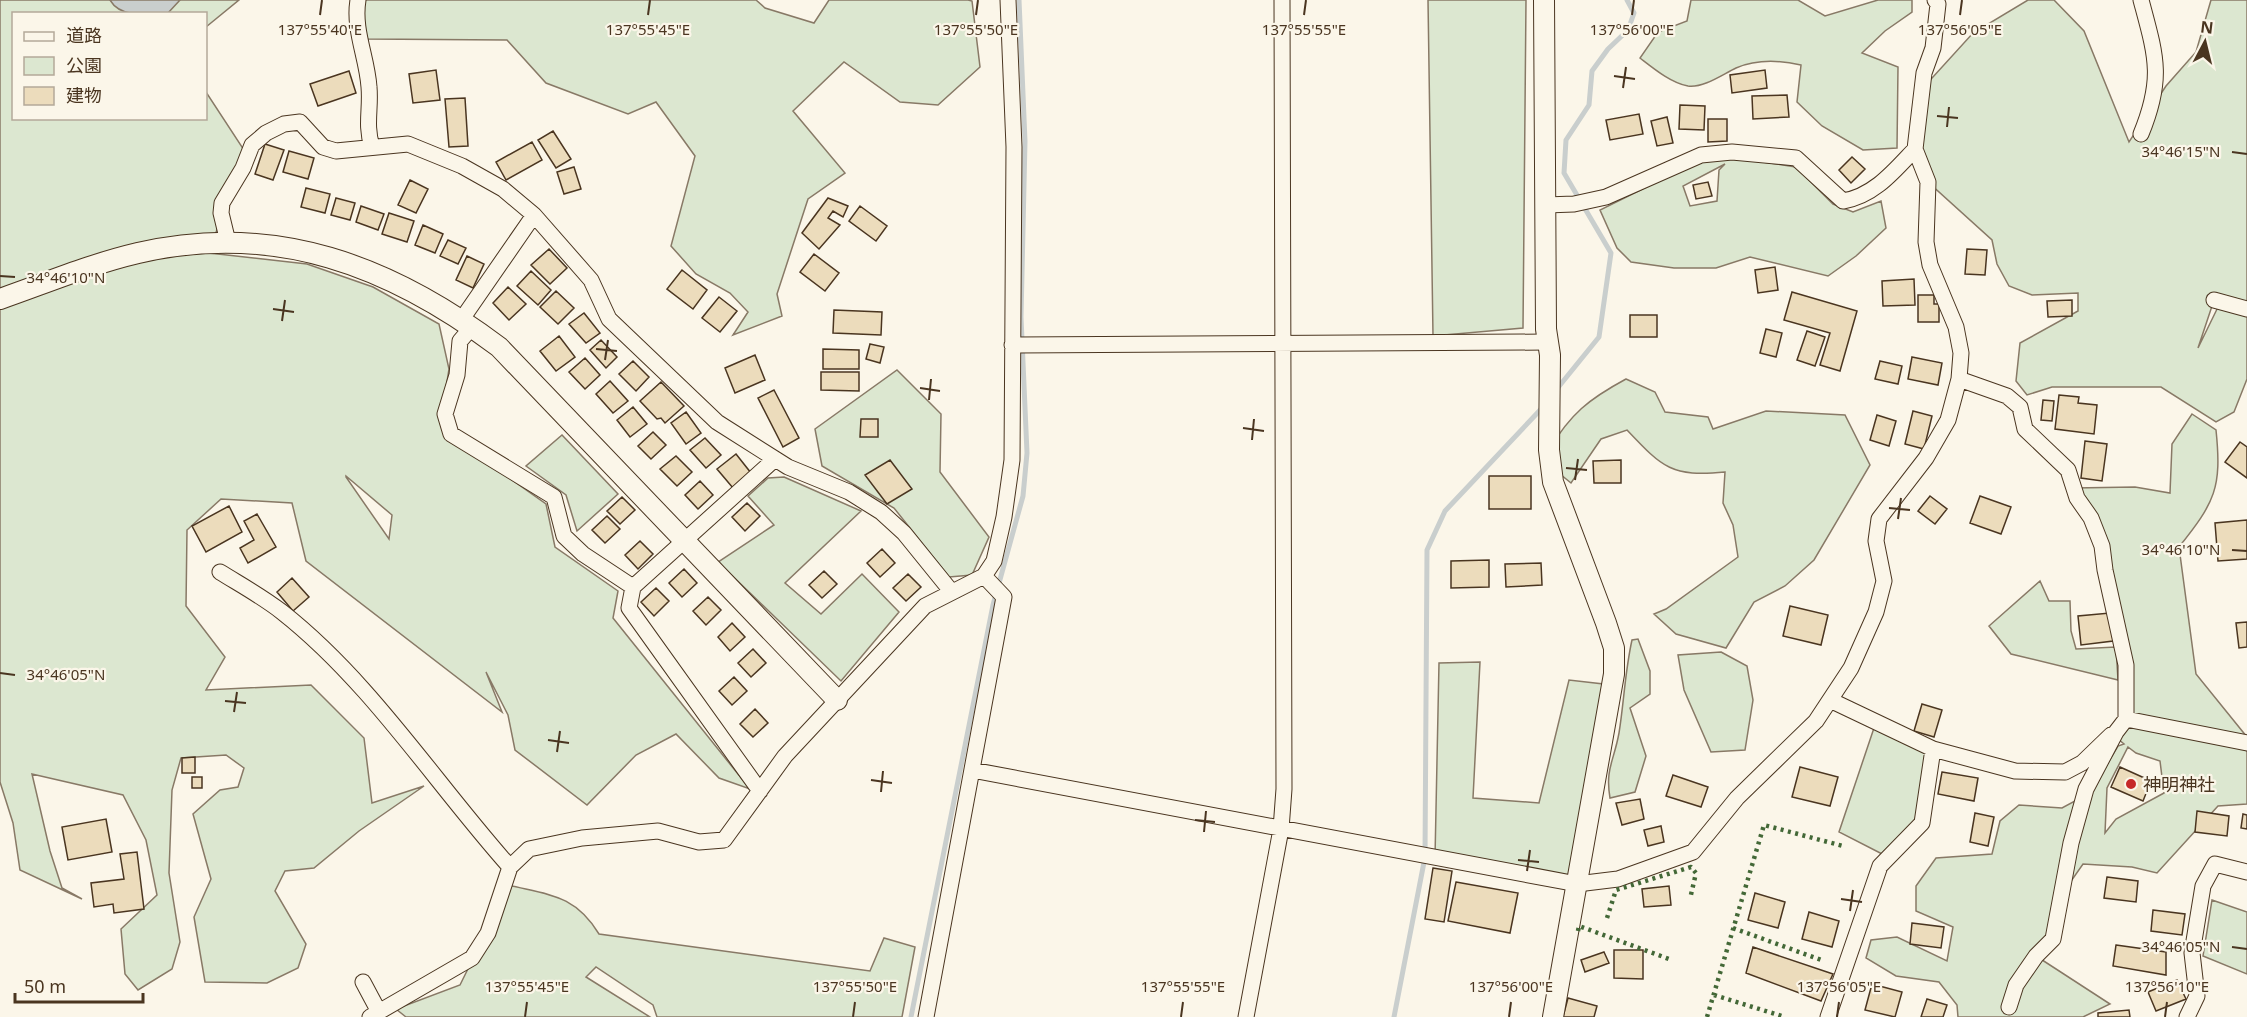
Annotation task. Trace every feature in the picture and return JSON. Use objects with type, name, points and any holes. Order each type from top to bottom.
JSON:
[{"type":"street","points":[[358,0],[355,19],[367,66],[369,91],[366,125],[372,147]]},
{"type":"street","points":[[363,982],[375,1015],[472,958],[488,933],[510,867],[529,849],[582,838],[658,831],[699,842],[724,840],[785,756],[926,606],[951,591],[984,576],[994,561],[1004,517],[1012,460],[1014,147],[1008,0]]},
{"type":"street","points":[[1246,1017],[1281,829],[1284,789],[1282,0]]},
{"type":"street","points":[[1544,0],[1547,342],[1550,355],[1549,450],[1553,482],[1614,648],[1614,674],[1553,1017]]},
{"type":"street","points":[[972,770],[1577,884],[1617,879],[1693,852],[1737,798],[1816,721],[1851,668],[1878,602],[1884,581],[1876,541],[1879,519],[1926,458],[1948,420],[1959,379],[1961,353],[1956,327],[1930,265],[1926,242],[1928,182],[1915,149],[1924,73],[1933,48],[1938,4],[1935,0]]},
{"type":"street","points":[[2141,0],[2155,50],[2157,74],[2154,104],[2141,134]]},
{"type":"street","points":[[228,242],[221,213],[222,203],[243,168],[252,145],[266,133],[284,124],[300,122],[323,147],[336,151],[408,144],[426,149],[502,189],[534,215],[591,280],[609,319],[717,422],[776,459],[815,479],[849,492],[881,512],[904,533],[951,591]]},
{"type":"street","points":[[1545,205],[1574,204],[1606,197],[1701,155],[1732,152],[1796,158],[1843,201],[1857,199],[1880,185],[1915,149]]},
{"type":"street","points":[[534,215],[467,323],[460,341],[456,375],[445,414],[451,434],[554,497],[564,536],[583,554],[633,587]]},
{"type":"street","points":[[0,299],[105,262],[141,253],[228,242],[319,254],[364,268],[403,285],[467,323],[499,347],[837,700]]},
{"type":"street","points":[[2214,300],[2247,309]]},
{"type":"street","points":[[1012,345],[1547,342]]},
{"type":"street","points":[[1959,379],[2007,396],[2020,406],[2025,429],[2068,470],[2077,498],[2091,518],[2102,546],[2104,570],[2126,665],[2126,719],[2116,732],[2086,789],[2071,843],[2053,939],[2036,956],[2016,985],[2009,1007]]},
{"type":"street","points":[[760,791],[629,608],[633,587],[776,459]]},
{"type":"street","points":[[220,572],[282,612],[332,658],[386,716],[510,867]]},
{"type":"street","points":[[926,1017],[1004,597],[984,576]]},
{"type":"street","points":[[1830,700],[1933,749],[2004,769],[2065,772],[2082,763],[2116,732]]},
{"type":"street","points":[[2126,719],[2247,743]]},
{"type":"street","points":[[1828,1017],[1880,866],[1922,823],[1933,749]]},
{"type":"street","points":[[2187,1017],[2197,996],[2192,953],[2203,886],[2215,864],[2247,872]]},
{"type":"green space","points":[[0,0],[239,0],[207,26],[207,12],[12,12],[12,120],[207,120],[207,94],[244,150],[209,253],[307,264],[373,287],[439,324],[449,369],[442,413],[447,434],[546,504],[555,547],[618,591],[613,618],[750,789],[719,778],[676,734],[636,755],[587,805],[515,750],[508,715],[486,672],[502,712],[306,561],[292,503],[221,499],[187,530],[186,606],[225,657],[206,690],[311,685],[364,738],[372,803],[424,786],[359,831],[314,868],[285,871],[275,891],[306,944],[298,968],[267,983],[205,982],[194,917],[211,879],[193,814],[220,790],[238,787],[244,768],[226,755],[181,758],[172,790],[169,873],[180,942],[172,969],[138,990],[125,974],[121,929],[157,895],[146,840],[123,795],[32,774],[50,851],[62,888],[82,899],[20,870],[13,823],[0,782]],"holes":[[[346,476],[392,515],[389,539],[346,477]]]},
{"type":"green space","points":[[362,0],[756,0],[765,8],[814,23],[829,0],[968,0],[972,1],[980,67],[938,105],[900,102],[844,62],[793,111],[845,173],[808,199],[777,294],[782,316],[733,335],[748,312],[730,293],[696,274],[671,246],[695,156],[656,102],[628,114],[546,83],[507,40],[366,39]]},
{"type":"green space","points":[[1428,0],[1526,0],[1523,328],[1433,336]]},
{"type":"green space","points":[[1691,0],[1798,0],[1825,16],[1878,0],[1912,0],[1912,12],[1885,31],[1862,53],[1898,67],[1897,148],[1863,150],[1822,126],[1797,102],[1801,65],[1776,61],[1752,63],[1736,68],[1707,83],[1694,86],[1675,82],[1656,70],[1640,58],[1658,32],[1687,21]]},
{"type":"green space","points":[[2028,0],[2054,0],[2084,31],[2129,142],[2166,86],[2196,52],[2211,0],[2247,0],[2247,305],[2214,300],[2198,348],[2219,305],[2247,312],[2247,379],[2234,412],[2216,422],[2161,387],[2052,387],[2027,395],[2016,381],[2020,343],[2078,311],[2078,293],[2032,295],[2009,286],[1997,264],[1992,240],[1928,182],[1915,149],[1922,89],[1973,33]]},
{"type":"green space","points":[[1736,158],[1796,167],[1833,204],[1853,212],[1881,201],[1886,228],[1856,256],[1828,276],[1750,257],[1716,268],[1674,268],[1631,262],[1617,248],[1600,210],[1703,159]],"holes":[[[1725,164],[1719,170],[1717,201],[1690,206],[1683,186]]]},
{"type":"green space","points":[[897,370],[941,414],[940,472],[989,537],[972,575],[949,577],[894,508],[822,466],[815,429]]},
{"type":"green space","points":[[1626,379],[1655,392],[1665,412],[1708,417],[1713,429],[1766,411],[1845,415],[1870,465],[1814,560],[1785,586],[1754,602],[1726,648],[1676,634],[1654,614],[1666,609],[1738,557],[1733,525],[1723,503],[1725,472],[1692,473],[1669,467],[1650,453],[1627,430],[1601,439],[1571,483],[1560,474],[1549,450],[1582,408],[1601,393]]},
{"type":"green space","points":[[2192,414],[2216,430],[2218,466],[2213,493],[2201,518],[2179,547],[2196,674],[2247,737],[2247,804],[2218,806],[2157,873],[2132,867],[2083,864],[2062,894],[2053,935],[2036,956],[2110,1004],[2083,1017],[1958,1017],[1957,1005],[1939,982],[1896,976],[1866,958],[1871,940],[1897,937],[1947,961],[1953,927],[1916,911],[1916,886],[1936,858],[1992,854],[2000,821],[2019,805],[2062,808],[2090,793],[2118,746],[2124,744],[2112,734],[2125,705],[2108,570],[2074,488],[2135,487],[2170,493],[2172,444]],"holes":[[[2128,747],[2136,753],[2160,761],[2164,793],[2116,819],[2105,833],[2107,788]]]},
{"type":"green space","points":[[562,435],[618,494],[577,531],[566,495],[526,466]]},
{"type":"green space","points":[[784,477],[861,511],[785,583],[821,614],[862,574],[899,612],[841,681],[718,562],[774,525],[748,496],[768,478]]},
{"type":"green space","points":[[2040,581],[2049,601],[2070,601],[2071,631],[2076,649],[2116,647],[2118,680],[2011,654],[1989,626]]},
{"type":"green space","points":[[1638,639],[1650,671],[1650,694],[1630,708],[1646,756],[1635,792],[1610,798],[1609,772],[1619,733],[1632,640]]},
{"type":"green space","points":[[1721,652],[1747,666],[1753,700],[1745,750],[1711,752],[1684,690],[1678,655]]},
{"type":"green space","points":[[1480,662],[1473,798],[1539,803],[1569,680],[1612,685],[1577,884],[1435,858],[1439,663]]},
{"type":"green space","points":[[1876,722],[1933,749],[1922,823],[1888,857],[1839,832]]},
{"type":"green space","points":[[504,884],[546,894],[569,903],[580,910],[599,934],[870,971],[884,938],[915,947],[902,1017],[657,1017],[653,1005],[596,967],[586,977],[650,1017],[406,1017],[396,1009],[460,985],[492,920]]},
{"type":"green space","points":[[2212,900],[2247,912],[2247,974],[2203,956]]},
{"type":"shaded area","points":[[110,0],[180,0],[169,12],[126,12]]},
{"type":"building","points":[[436,70],[440,100],[413,103],[409,74]]},
{"type":"building","points":[[1765,70],[1767,88],[1732,93],[1730,75]]},
{"type":"building","points":[[349,71],[356,93],[318,106],[310,84]]},
{"type":"building","points":[[1787,95],[1789,117],[1753,119],[1752,96]]},
{"type":"building","points":[[465,98],[468,146],[449,147],[445,99]]},
{"type":"building","points":[[1680,105],[1705,106],[1704,130],[1679,129]]},
{"type":"building","points":[[1639,114],[1643,134],[1610,140],[1606,120]]},
{"type":"building","points":[[1667,117],[1673,143],[1657,146],[1651,121]]},
{"type":"building","points":[[1708,119],[1727,119],[1727,141],[1708,142]]},
{"type":"building","points":[[553,131],[571,159],[556,168],[538,140]]},
{"type":"building","points":[[532,142],[542,160],[506,180],[496,162]]},
{"type":"building","points":[[265,144],[284,150],[273,180],[255,174]]},
{"type":"building","points":[[289,151],[314,158],[308,179],[283,172]]},
{"type":"building","points":[[1852,157],[1865,169],[1851,183],[1839,170]]},
{"type":"building","points":[[574,167],[581,189],[564,194],[557,172]]},
{"type":"building","points":[[410,180],[428,189],[416,213],[398,205]]},
{"type":"building","points":[[1708,182],[1712,196],[1696,199],[1693,185]]},
{"type":"building","points":[[306,188],[330,194],[325,213],[301,207]]},
{"type":"building","points":[[336,198],[355,203],[350,220],[331,215]]},
{"type":"building","points":[[828,198],[848,206],[843,217],[833,211],[828,218],[840,225],[819,249],[802,233]]},
{"type":"building","points":[[361,206],[384,214],[378,230],[356,222]]},
{"type":"building","points":[[860,206],[887,226],[876,241],[849,221]]},
{"type":"building","points":[[389,213],[414,221],[407,242],[382,234]]},
{"type":"building","points":[[423,225],[443,234],[435,253],[415,245]]},
{"type":"building","points":[[448,240],[466,248],[458,264],[440,256]]},
{"type":"building","points":[[549,249],[567,268],[550,284],[531,265]]},
{"type":"building","points":[[1967,249],[1987,250],[1985,275],[1965,274]]},
{"type":"building","points":[[814,254],[839,273],[825,291],[800,272]]},
{"type":"building","points":[[467,256],[484,264],[473,288],[456,280]]},
{"type":"building","points":[[1775,267],[1778,290],[1758,293],[1755,270]]},
{"type":"building","points":[[682,270],[707,290],[693,309],[667,289]]},
{"type":"building","points":[[531,271],[551,290],[538,305],[517,286]]},
{"type":"building","points":[[1914,279],[1915,305],[1883,306],[1882,281]]},
{"type":"building","points":[[508,287],[526,304],[509,320],[493,303]]},
{"type":"building","points":[[556,291],[574,308],[558,324],[540,307]]},
{"type":"building","points":[[1792,292],[1857,311],[1840,371],[1820,365],[1830,333],[1784,320]]},
{"type":"building","points":[[1918,295],[1934,295],[1934,304],[1939,304],[1939,322],[1918,322]]},
{"type":"building","points":[[719,297],[737,311],[720,332],[702,318]]},
{"type":"building","points":[[2072,300],[2072,316],[2048,317],[2047,301]]},
{"type":"building","points":[[834,310],[882,312],[881,335],[833,333]]},
{"type":"building","points":[[584,313],[600,333],[586,343],[569,324]]},
{"type":"building","points":[[1630,315],[1657,315],[1657,337],[1630,337]]},
{"type":"building","points":[[1766,329],[1782,333],[1776,357],[1760,353]]},
{"type":"building","points":[[1807,331],[1825,337],[1815,366],[1797,360]]},
{"type":"building","points":[[559,336],[575,357],[556,371],[540,351]]},
{"type":"building","points":[[601,340],[617,357],[606,368],[590,350]]},
{"type":"building","points":[[870,344],[884,347],[880,363],[866,359]]},
{"type":"building","points":[[823,349],[859,350],[859,369],[823,369]]},
{"type":"building","points":[[755,355],[765,380],[735,393],[725,368]]},
{"type":"building","points":[[1912,357],[1942,363],[1938,385],[1908,379]]},
{"type":"building","points":[[585,358],[600,375],[585,389],[569,372]]},
{"type":"building","points":[[633,361],[649,377],[636,391],[619,374]]},
{"type":"building","points":[[1880,361],[1902,366],[1898,384],[1875,379]]},
{"type":"building","points":[[821,372],[859,372],[859,391],[821,390]]},
{"type":"building","points":[[610,381],[628,401],[613,413],[596,394]]},
{"type":"building","points":[[661,382],[684,406],[665,423],[661,418],[657,419],[640,401]]},
{"type":"building","points":[[774,390],[799,438],[783,447],[758,398]]},
{"type":"building","points":[[2059,395],[2079,397],[2078,403],[2097,405],[2094,434],[2055,429]]},
{"type":"building","points":[[2043,400],[2054,401],[2052,421],[2041,420]]},
{"type":"building","points":[[633,407],[647,424],[630,437],[617,420]]},
{"type":"building","points":[[1913,411],[1932,416],[1924,449],[1905,444]]},
{"type":"building","points":[[686,412],[701,433],[686,444],[671,423]]},
{"type":"building","points":[[1877,415],[1896,421],[1889,446],[1870,440]]},
{"type":"building","points":[[861,419],[878,419],[878,437],[860,437]]},
{"type":"building","points":[[653,432],[666,445],[651,459],[638,446]]},
{"type":"building","points":[[705,438],[721,455],[706,468],[690,450]]},
{"type":"building","points":[[2085,441],[2107,444],[2102,481],[2081,478]]},
{"type":"building","points":[[2240,442],[2247,447],[2247,478],[2225,462]]},
{"type":"building","points":[[736,454],[751,473],[733,488],[717,469]]},
{"type":"building","points":[[676,456],[692,472],[677,486],[660,469]]},
{"type":"building","points":[[890,460],[912,489],[887,504],[865,475]]},
{"type":"building","points":[[1621,460],[1621,483],[1594,483],[1593,461]]},
{"type":"building","points":[[1489,476],[1531,476],[1531,509],[1489,509]]},
{"type":"building","points":[[700,481],[713,495],[698,509],[685,495]]},
{"type":"building","points":[[1930,496],[1947,509],[1935,524],[1918,511]]},
{"type":"building","points":[[1980,496],[2011,507],[2001,534],[1970,523]]},
{"type":"building","points":[[622,497],[635,510],[620,524],[607,511]]},
{"type":"building","points":[[747,503],[760,516],[745,531],[732,517]]},
{"type":"building","points":[[229,506],[242,532],[206,552],[192,526]]},
{"type":"building","points":[[257,514],[276,547],[248,563],[240,548],[254,540],[244,521]]},
{"type":"building","points":[[607,516],[620,529],[605,543],[592,530]]},
{"type":"building","points":[[2247,520],[2247,559],[2218,561],[2215,523]]},
{"type":"building","points":[[640,541],[653,554],[638,569],[625,555]]},
{"type":"building","points":[[882,549],[895,563],[880,577],[867,563]]},
{"type":"building","points":[[1489,560],[1489,587],[1451,588],[1451,561]]},
{"type":"building","points":[[1541,563],[1542,585],[1506,587],[1505,564]]},
{"type":"building","points":[[684,569],[697,583],[682,597],[669,583]]},
{"type":"building","points":[[824,571],[837,584],[822,598],[809,585]]},
{"type":"building","points":[[908,574],[921,587],[906,601],[893,588]]},
{"type":"building","points":[[292,578],[309,597],[293,611],[277,592]]},
{"type":"building","points":[[656,588],[669,601],[654,616],[641,602]]},
{"type":"building","points":[[708,597],[721,610],[706,625],[693,611]]},
{"type":"building","points":[[1790,606],[1828,615],[1821,645],[1783,636]]},
{"type":"building","points":[[2110,613],[2113,641],[2081,645],[2078,616]]},
{"type":"building","points":[[2247,622],[2247,647],[2239,648],[2236,623]]},
{"type":"building","points":[[732,623],[745,637],[730,651],[718,637]]},
{"type":"building","points":[[753,649],[766,663],[751,677],[738,663]]},
{"type":"building","points":[[734,677],[747,691],[732,705],[719,691]]},
{"type":"building","points":[[1922,704],[1942,710],[1934,737],[1914,731]]},
{"type":"building","points":[[755,709],[768,723],[753,737],[740,724]]},
{"type":"building","points":[[195,757],[195,773],[182,773],[182,758]]},
{"type":"building","points":[[1800,767],[1838,777],[1830,806],[1792,797]]},
{"type":"building","name":"神明神社","points":[[2120,767],[2151,781],[2143,801],[2111,787]]},
{"type":"building","points":[[1942,772],[1978,778],[1974,801],[1938,794]]},
{"type":"building","points":[[1673,775],[1708,787],[1701,807],[1666,796]]},
{"type":"building","points":[[192,777],[202,777],[202,788],[192,788]]},
{"type":"building","points":[[1640,799],[1644,819],[1622,825],[1616,803]]},
{"type":"building","points":[[2197,811],[2229,816],[2227,836],[2195,832]]},
{"type":"building","points":[[1975,813],[1994,817],[1988,846],[1970,842]]},
{"type":"building","points":[[2243,814],[2247,815],[2247,829],[2241,828]]},
{"type":"building","points":[[106,819],[112,852],[68,860],[62,827]]},
{"type":"building","points":[[1661,826],[1664,842],[1648,846],[1644,830]]},
{"type":"building","points":[[137,852],[144,909],[114,913],[113,904],[94,907],[91,883],[124,879],[120,854]]},
{"type":"building","points":[[1433,868],[1452,871],[1444,922],[1425,919]]},
{"type":"building","points":[[2107,877],[2138,881],[2136,902],[2104,898]]},
{"type":"building","points":[[1456,882],[1518,893],[1510,933],[1448,921]]},
{"type":"building","points":[[1669,886],[1671,905],[1644,907],[1642,889]]},
{"type":"building","points":[[1755,893],[1785,902],[1778,928],[1748,920]]},
{"type":"building","points":[[2153,910],[2185,914],[2182,935],[2151,931]]},
{"type":"building","points":[[1809,912],[1839,921],[1832,947],[1802,939]]},
{"type":"building","points":[[1912,923],[1944,927],[1941,948],[1910,944]]},
{"type":"building","points":[[2116,945],[2166,952],[2166,975],[2113,966]]},
{"type":"building","points":[[1753,947],[1833,974],[1821,1001],[1746,973]]},
{"type":"building","points":[[1614,950],[1643,950],[1643,979],[1614,978]]},
{"type":"building","points":[[1604,952],[1609,963],[1585,972],[1581,960]]},
{"type":"building","points":[[2177,980],[2186,999],[2156,1011],[2148,992]]},
{"type":"building","points":[[1872,984],[1902,992],[1895,1017],[1865,1010]]},
{"type":"building","points":[[1568,998],[1597,1006],[1594,1017],[1563,1017]]},
{"type":"building","points":[[1927,999],[1947,1005],[1943,1017],[1921,1017]]},
{"type":"building","points":[[2129,1010],[2130,1017],[2098,1017],[2098,1013]]},
{"type":"waterway","points":[[911,1017],[993,605],[1023,496],[1027,453],[1021,317],[1025,141],[1019,0]]},
{"type":"waterway","points":[[1556,390],[1599,337],[1611,253],[1564,173],[1566,140],[1589,105],[1592,71],[1608,49],[1628,30],[1634,13],[1627,0]]},
{"type":"waterway","points":[[1394,1017],[1425,857],[1427,550],[1445,511],[1543,407]]},
{"type":"hedge","points":[[1707,1017],[1764,825],[1843,846]]},
{"type":"hedge","points":[[1607,918],[1616,890],[1691,867],[1696,873],[1690,899]]},
{"type":"hedge","points":[[1578,931],[1579,926],[1669,959]]},
{"type":"hedge","points":[[1733,928],[1824,961]]},
{"type":"hedge","points":[[1714,995],[1785,1017]]},
{"type":"place","name":"神明神社","points":[[2131,784]]}]
